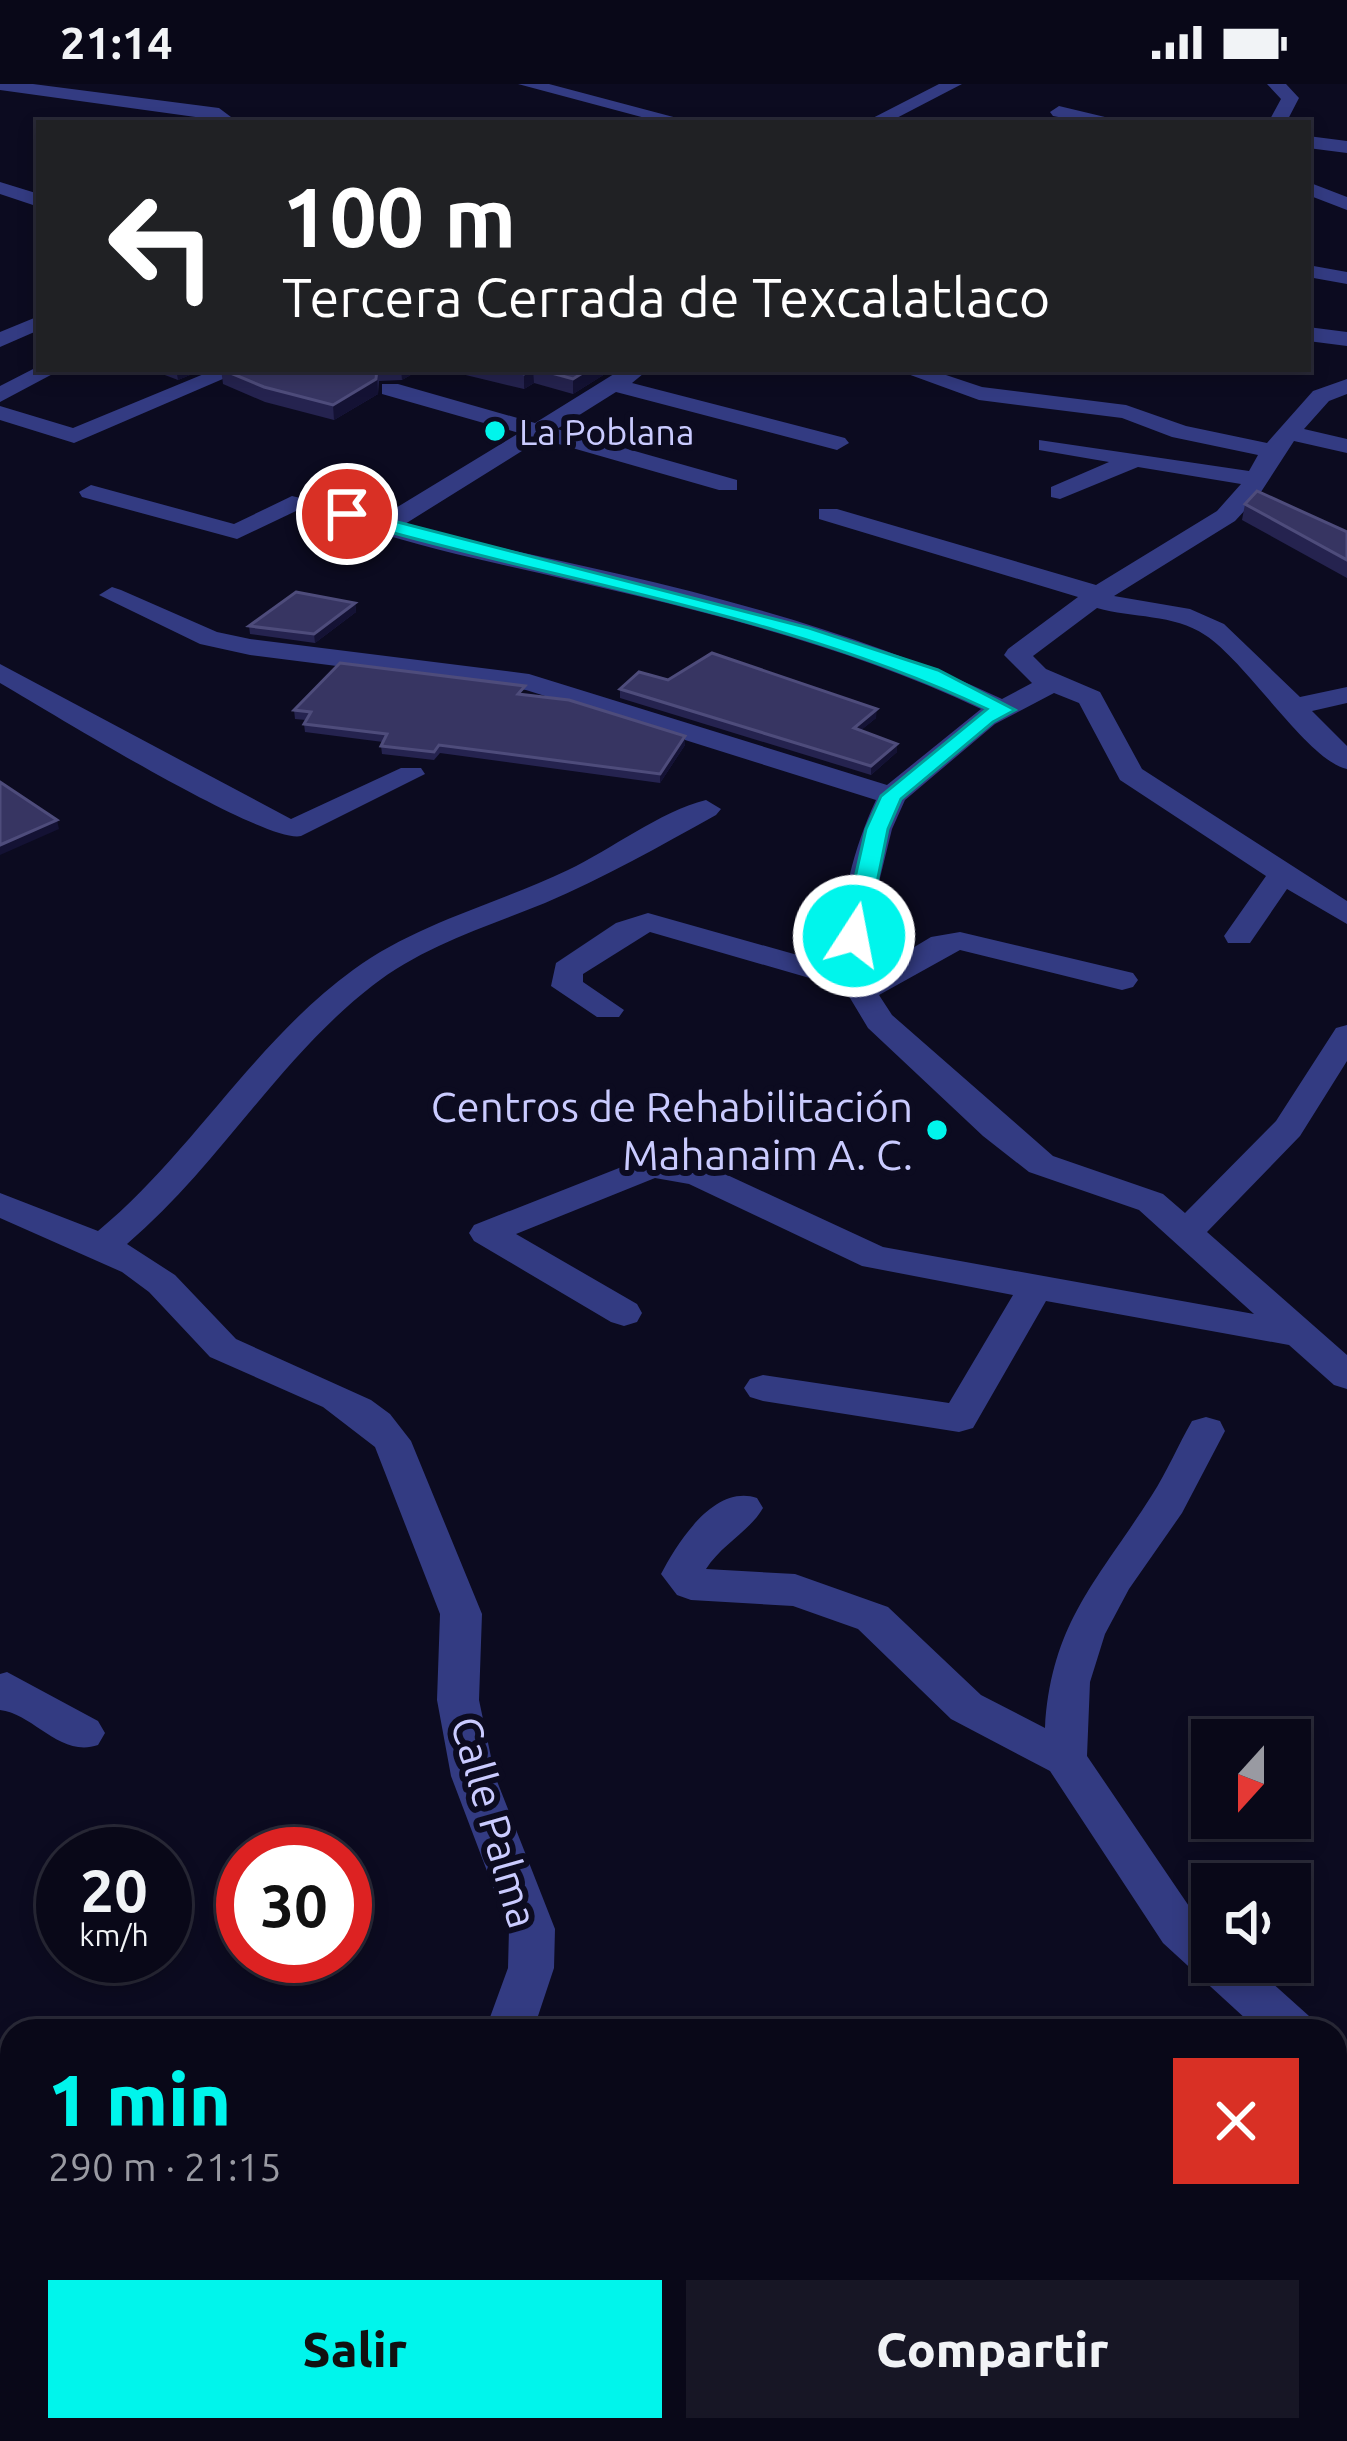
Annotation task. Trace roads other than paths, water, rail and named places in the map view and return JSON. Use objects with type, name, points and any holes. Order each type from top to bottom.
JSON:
[{"type":"street","points":[[527,84],[675,120]]},
{"type":"street","points":[[878,120],[953,84]]},
{"type":"street","points":[[1276,84],[1290,98],[1279,120]]},
{"type":"street","points":[[0,85],[205,112],[223,120]]},
{"type":"street","points":[[596,120],[625,108]]},
{"type":"street","points":[[1059,112],[1104,120]]},
{"type":"street","points":[[1311,142],[1347,147]]},
{"type":"street","points":[[0,188],[36,201]]},
{"type":"street","points":[[1311,189],[1347,203]]},
{"type":"street","points":[[1311,272],[1347,278]]},
{"type":"street","points":[[4,334],[36,323]]},
{"type":"street","points":[[1311,334],[1347,330]]},
{"type":"street","points":[[0,395],[45,372]]},
{"type":"street","points":[[0,413],[74,436],[228,372]]},
{"type":"street","points":[[386,525],[634,372]]},
{"type":"street","points":[[914,372],[979,393],[1126,412],[1180,432],[1347,446]]},
{"type":"street","points":[[615,385],[837,443]]},
{"type":"street","points":[[1347,386],[1321,396],[1281,442],[1257,489],[1226,516],[1093,598],[1017,655],[1036,676],[1090,698],[1130,774],[1347,915]]},
{"type":"street","points":[[390,389],[728,485]]},
{"type":"street","points":[[1047,445],[1257,489]]},
{"type":"street","points":[[1060,492],[1135,460]]},
{"type":"street","points":[[91,492],[236,532],[292,503],[386,525],[802,632],[930,675],[1004,710]]},
{"type":"street","points":[[828,514],[1081,586],[1093,598],[1135,610],[1176,613],[1214,626],[1347,761]]},
{"type":"street","points":[[112,596],[229,642],[529,682],[892,796]]},
{"type":"street","points":[[0,672],[180,774],[291,830],[411,774]]},
{"type":"street","points":[[1053,683],[986,718],[892,796],[877,829],[854,936],[858,987],[879,1021],[995,1128],[1041,1164],[1151,1202],[1347,1376]]},
{"type":"street","points":[[1292,707],[1347,695]]},
{"type":"street","points":[[100,1247],[171,1188],[298,1034],[364,976],[455,929],[558,886],[706,809]]},
{"type":"street","points":[[1239,936],[1282,874]]},
{"type":"street","points":[[608,1010],[567,986],[567,970],[627,930],[648,922],[858,987],[942,944],[960,941],[1122,980]]},
{"type":"street","points":[[1188,1231],[1288,1128],[1347,1035]]},
{"type":"street","points":[[624,1312],[487,1233],[652,1166],[698,1174],[875,1258],[1302,1335]]},
{"type":"street","name":"Calle Palma","points":[[0,1204],[100,1247],[152,1276],[199,1330],[224,1349],[375,1418],[402,1459],[461,1614],[458,1700],[473,1776],[532,1929],[531,1968],[513,2019]]},
{"type":"street","points":[[763,1388],[958,1418],[1037,1286]]},
{"type":"street","points":[[1065,1759],[1069,1682],[1084,1634],[1114,1579],[1168,1503],[1206,1431]]},
{"type":"street","points":[[742,1508],[725,1516],[707,1535],[681,1574],[691,1584],[795,1590],[873,1618],[966,1707],[1065,1759],[1191,1939]]},
{"type":"street","points":[[3,1691],[83,1733]]},
{"type":"street","points":[[1239,1983],[1279,2019]]},
{"type":"place","name":"La Poblana","points":[[495,431]]},
{"type":"place","name":"Centros de Rehabilitación Mahanaim A. C.","points":[[937,1130]]}]
